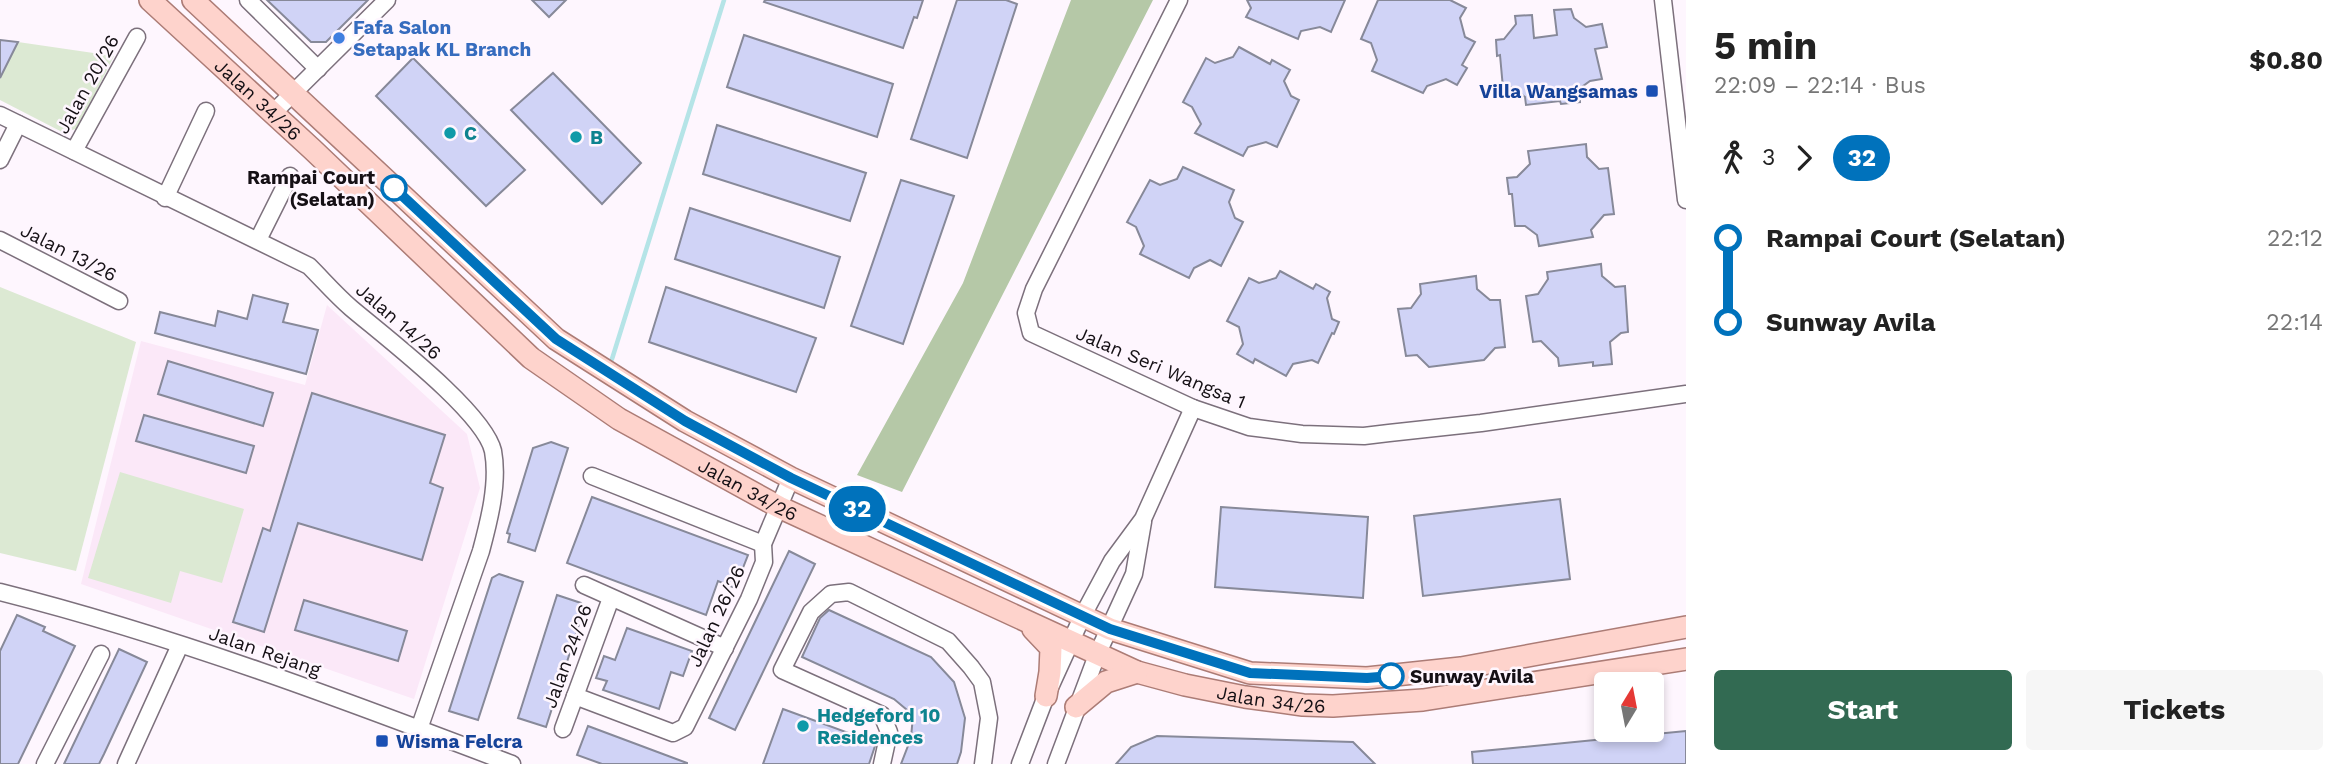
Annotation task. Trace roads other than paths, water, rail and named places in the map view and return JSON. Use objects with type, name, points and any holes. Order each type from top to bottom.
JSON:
[{"type":"main road","name":"Jalan 34/26","points":[[150,0],[312,149],[531,358],[618,419],[779,507],[1097,655],[1137,672],[1185,685],[1245,697],[1333,706],[1423,700],[1686,659]]},
{"type":"main road","name":"Jalan 34/26","points":[[192,0],[556,339],[685,421],[791,478],[1110,629],[1250,673],[1367,678],[1461,668],[1686,627]]},
{"type":"main road","points":[[1019,618],[1051,648],[1046,696]]},
{"type":"main road","points":[[1076,707],[1106,682],[1137,672]]},
{"type":"street","points":[[248,0],[318,69]]},
{"type":"street","points":[[272,114],[387,0]]},
{"type":"street","name":"Jalan Seri Wangsa 1","points":[[1179,0],[1034,289],[1026,313],[1031,333],[1193,408],[1250,427],[1302,434],[1364,436],[1481,423],[1686,394]]},
{"type":"street","points":[[1662,0],[1686,200]]},
{"type":"street","name":"Jalan 20/26","points":[[74,151],[137,37]]},
{"type":"street","points":[[165,198],[206,111]]},
{"type":"street","name":"Jalan 14/26","points":[[0,115],[165,198],[309,266],[348,305],[447,390],[486,435],[493,451],[492,499],[481,551],[419,729]]},
{"type":"street","points":[[0,160],[18,124]]},
{"type":"street","points":[[258,240],[290,176]]},
{"type":"street","name":"Jalan 13/26","points":[[0,240],[119,301]]},
{"type":"street","points":[[1020,764],[1046,696],[1082,617],[1112,561],[1143,519],[1193,408]]},
{"type":"street","points":[[592,475],[763,544]]},
{"type":"street","name":"Jalan 26/26","points":[[575,696],[673,733],[685,727],[764,562],[763,544],[791,478]]},
{"type":"street","points":[[1056,764],[1097,655],[1134,574],[1143,519]]},
{"type":"street","points":[[584,585],[725,648]]},
{"type":"street","name":"Jalan Rejang","points":[[0,592],[127,626],[278,677],[512,764]]},
{"type":"street","points":[[882,764],[889,732],[883,715],[782,670],[811,612],[831,594],[849,592],[948,641],[982,682],[989,718],[983,764]]},
{"type":"street","name":"Jalan 24/26","points":[[563,729],[611,598]]},
{"type":"street","points":[[126,764],[180,645]]},
{"type":"street","points":[[45,764],[101,654]]},
{"type":"waterway","points":[[612,359],[724,0]]},
{"type":"place","name":"Fafa Salon Setapak KL Branch","points":[[339,38]]},
{"type":"place","name":"Villa Wangsamas","points":[[1652,91]]},
{"type":"place","name":"C","points":[[450,133]]},
{"type":"place","name":"B","points":[[576,137]]},
{"type":"place","name":"Rampai Court (Selatan)","points":[[394,188]]},
{"type":"place","name":"Sunway Avila","points":[[1391,676]]},
{"type":"place","name":"Hedgeford 10 Residences","points":[[803,726]]},
{"type":"place","name":"Wisma Felcra","points":[[382,741]]}]
